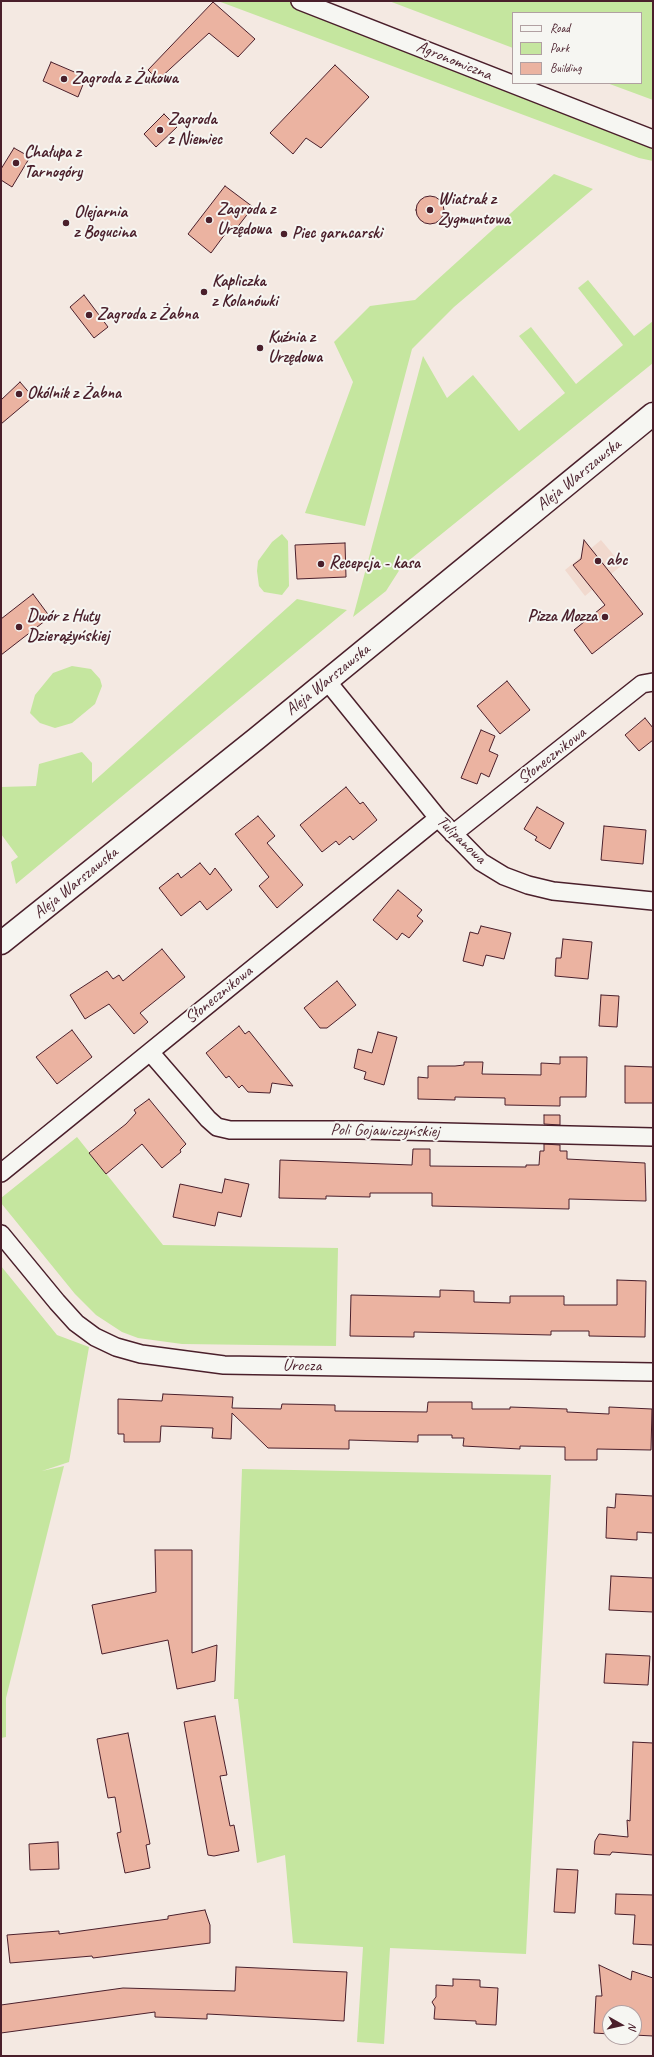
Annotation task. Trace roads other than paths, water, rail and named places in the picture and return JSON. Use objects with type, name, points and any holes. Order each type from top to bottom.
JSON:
[{"type":"street","name":"Agronomiczna","points":[[300,1],[512,84]]},
{"type":"street","name":"Agronomiczna","points":[[512,84],[653,139]]},
{"type":"street","name":"Aleja Warszawska","points":[[1,943],[328,681],[653,414]]},
{"type":"street","name":"Tulipanowa","points":[[328,681],[438,818],[481,862],[504,876],[528,885],[553,891],[653,901]]},
{"type":"street","name":"Słonecznikowa","points":[[453,834],[642,684],[653,682]]},
{"type":"street","name":"Słonecznikowa","points":[[1,1173],[438,818]]},
{"type":"street","name":"Poli Gojawiczyńskiej","points":[[150,1052],[208,1119],[217,1127],[230,1130],[360,1130],[653,1137]]},
{"type":"street","name":"Urocza","points":[[1,1234],[76,1323],[95,1336],[116,1347],[141,1354],[224,1365],[653,1372]]},
{"type":"place","name":"Zagroda z Żukowa","points":[[64,79]]},
{"type":"place","name":"Zagroda z Niemiec","points":[[160,130]]},
{"type":"place","name":"Chałupa z Tarnogóry","points":[[16,163]]},
{"type":"place","name":"Wiatrak z Zygmuntowa","points":[[430,210]]},
{"type":"place","name":"Zagroda z Urzędowa","points":[[209,220]]},
{"type":"place","name":"Olejarnia z Bogucina","points":[[66,223]]},
{"type":"place","name":"Piec garncarski","points":[[284,234]]},
{"type":"place","name":"Kapliczka z Kolanówki","points":[[204,292]]},
{"type":"place","name":"Zagroda z Żabna","points":[[89,315]]},
{"type":"place","name":"Kuźnia z Urzędowa","points":[[260,348]]},
{"type":"place","name":"Okólnik z Żabna","points":[[19,394]]},
{"type":"place","name":"abc","points":[[598,561]]},
{"type":"place","name":"Recepcja - kasa","points":[[321,564]]},
{"type":"place","name":"Pizza Mozza","points":[[605,617]]},
{"type":"place","name":"Dwór z Huty Dzierążyńskiej","points":[[19,627]]}]
